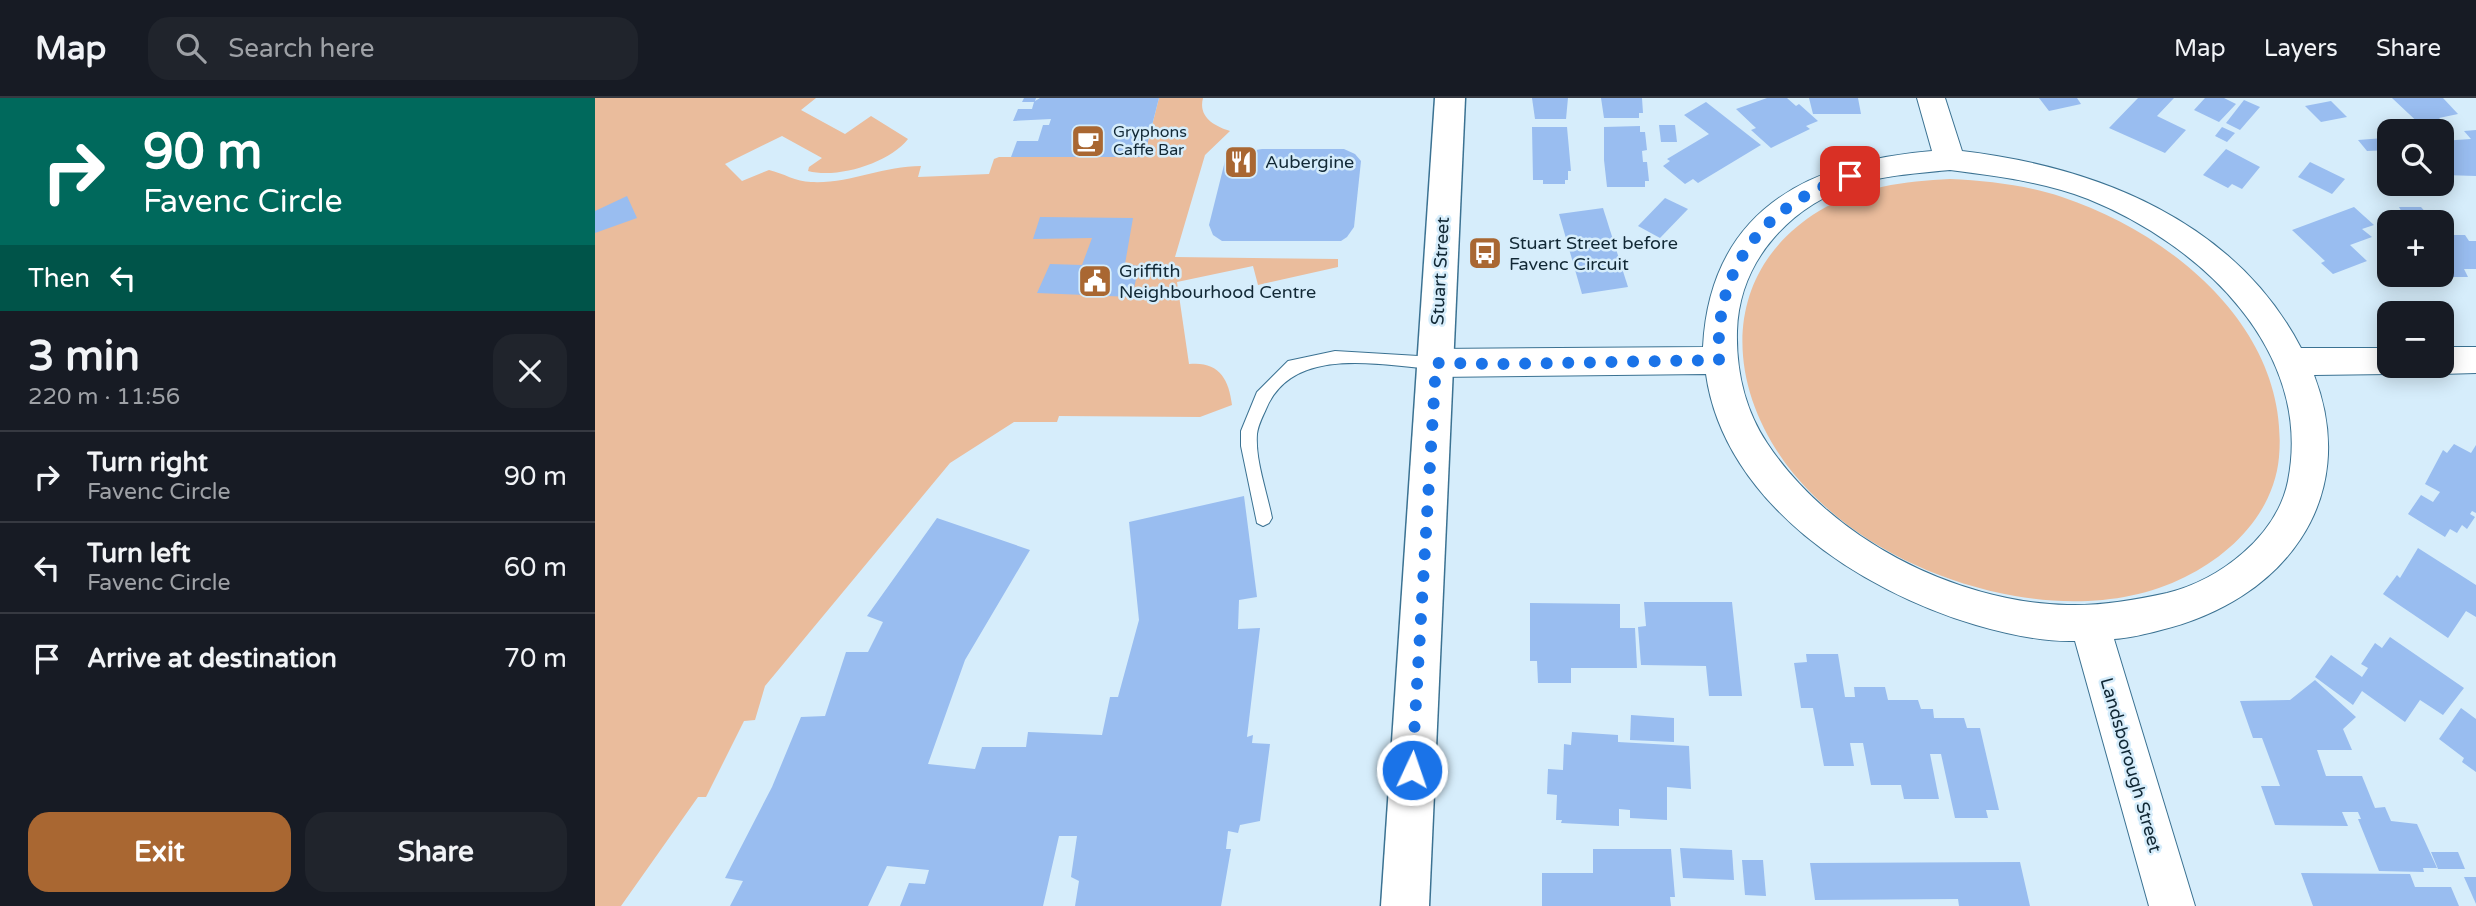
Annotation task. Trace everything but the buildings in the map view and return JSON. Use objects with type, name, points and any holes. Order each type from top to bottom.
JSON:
[{"type":"street","name":"Stuart Street","points":[[1405,906],[1450,98]]},
{"type":"street","points":[[1931,98],[1950,160]]},
{"type":"street","points":[[1950,160],[2028,169],[2084,185],[2128,204],[2169,227],[2208,255],[2242,287],[2270,323],[2292,362],[2307,406],[2311,451],[2304,494],[2284,534],[2253,569],[2210,597],[2158,615],[2090,624],[2023,619],[1955,603],[1892,576],[1836,541],[1790,499],[1754,453],[1731,406],[1719,360],[1720,310],[1731,276],[1748,246],[1770,220],[1798,199],[1832,182],[1868,169],[1908,162],[1950,160]]},
{"type":"street","points":[[1436,363],[1719,360]]},
{"type":"street","points":[[2454,361],[2476,360]]},
{"type":"street","points":[[2292,362],[2377,361]]},
{"type":"street","name":"Landsborough Street","points":[[2090,624],[2172,906]]},
{"type":"lane","points":[[1262,518],[1249,431],[1265,392],[1294,366],[1335,357],[1436,363]]},
{"type":"shaded area","points":[[595,98],[816,98],[801,110],[845,134],[871,116],[908,139],[876,162],[834,173],[808,171],[809,167],[822,158],[782,136],[725,164],[742,181],[769,170],[800,181],[825,182],[921,166],[918,177],[989,174],[994,159],[999,157],[1144,157],[1159,98],[1203,98],[1203,110],[1209,120],[1230,131],[1205,155],[1175,257],[1338,259],[1338,267],[1258,285],[1253,266],[1177,282],[1189,364],[1208,365],[1220,373],[1228,387],[1232,405],[1200,417],[1059,416],[1057,422],[1014,422],[950,463],[765,686],[755,720],[744,721],[706,797],[698,797],[621,906],[595,906]]},
{"type":"shaded area","points":[[1950,179],[2035,189],[2104,214],[2144,235],[2182,262],[2216,293],[2244,329],[2265,368],[2277,411],[2279,457],[2269,496],[2259,513],[2248,529],[2219,556],[2165,586],[2124,597],[2058,601],[2015,596],[1953,580],[1893,554],[1839,518],[1793,473],[1770,440],[1754,405],[1745,370],[1743,334],[1748,299],[1763,266],[1786,237],[1819,211],[1834,203],[1883,187]]},
{"type":"place","name":"Gryphons Caffe Bar","points":[[1088,141]]},
{"type":"place","name":"Aubergine","points":[[1241,162]]},
{"type":"place","name":"Stuart Street before Favenc Circuit","points":[[1485,253]]},
{"type":"place","name":"Griffith Neighbourhood Centre","points":[[1095,281]]},
{"type":"route","points":[[1412,770],[1436,363],[1719,360],[1720,310],[1731,276],[1748,246],[1770,220],[1798,199],[1850,176]]}]
